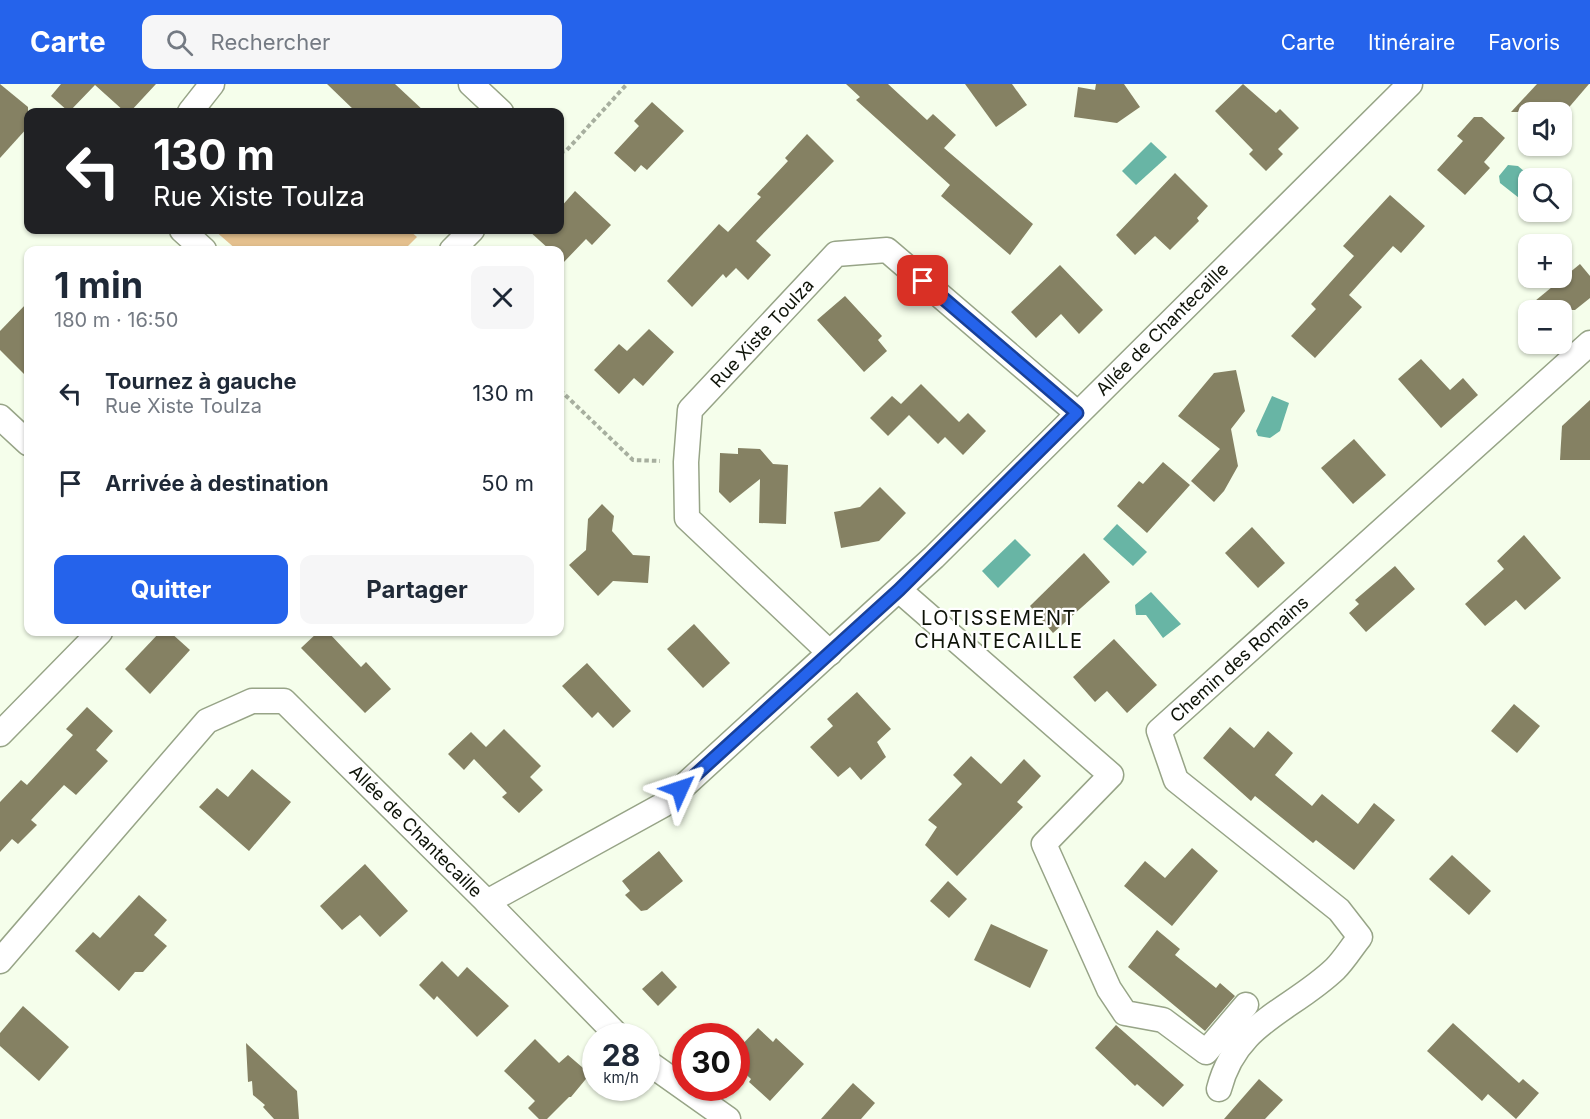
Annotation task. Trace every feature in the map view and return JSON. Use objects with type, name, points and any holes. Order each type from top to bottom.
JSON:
[{"type":"street","points":[[193,108],[212,84]]},
{"type":"street","points":[[471,84],[497,108]]},
{"type":"street","name":"Allée de Chantecaille","points":[[0,961],[207,722],[252,701],[284,701],[487,902],[663,805],[899,590],[1410,84]]},
{"type":"street","points":[[187,234],[200,246]]},
{"type":"street","points":[[456,246],[468,234]]},
{"type":"street","name":"Rue Xiste Toulza","points":[[830,652],[687,518],[686,462],[690,410],[836,254],[886,250],[1077,413]]},
{"type":"street","name":"Chemin des Romains","points":[[1219,1089],[1225,1065],[1261,1023],[1335,969],[1360,937],[1340,909],[1176,780],[1159,731],[1590,343]]},
{"type":"street","points":[[0,417],[24,439]]},
{"type":"street","points":[[899,590],[1111,775],[1044,843],[1109,989],[1125,1014],[1162,1020],[1206,1052],[1245,1005]]},
{"type":"street","points":[[0,734],[96,636]]},
{"type":"street","points":[[487,902],[605,1023]]},
{"type":"street","points":[[660,1071],[728,1119]]},
{"type":"path","points":[[564,151],[627,84]]},
{"type":"path","points":[[564,394],[633,460],[686,462]]},
{"type":"shaded area","points":[[219,234],[414,234],[417,237],[408,246],[232,246]]},
{"type":"water","points":[[1151,142],[1167,157],[1136,185],[1122,171]]},
{"type":"water","points":[[1508,165],[1520,168],[1518,168],[1518,197],[1500,183],[1499,176]]},
{"type":"water","points":[[1272,396],[1289,403],[1280,431],[1270,438],[1258,436],[1256,431]]},
{"type":"water","points":[[1117,524],[1147,552],[1133,566],[1103,539]]},
{"type":"water","points":[[1015,539],[1031,555],[998,588],[982,571]]},
{"type":"water","points":[[1151,592],[1181,624],[1163,638],[1146,615],[1136,615],[1135,605]]},
{"type":"building","points":[[0,84],[28,108],[24,108],[24,131],[0,158]]},
{"type":"building","points":[[61,84],[156,84],[134,108],[121,108],[95,85],[73,108],[64,108],[51,96]]},
{"type":"building","points":[[327,84],[395,84],[421,108],[352,108]]},
{"type":"building","points":[[846,84],[888,84],[927,120],[933,114],[956,135],[944,148],[1033,224],[1010,255],[941,196],[950,185],[856,100],[860,97]]},
{"type":"building","points":[[965,84],[1012,84],[1027,105],[996,127]]},
{"type":"building","points":[[1096,84],[1124,84],[1140,107],[1117,123],[1074,117],[1078,87],[1095,90]]},
{"type":"building","points":[[1243,84],[1276,113],[1280,109],[1299,128],[1278,149],[1283,154],[1266,171],[1249,154],[1253,150],[1215,111]]},
{"type":"building","points":[[1537,84],[1589,84],[1572,104],[1572,102],[1520,102]]},
{"type":"building","points":[[652,102],[684,131],[647,170],[641,165],[635,172],[614,153],[639,126],[634,121]]},
{"type":"building","points":[[1518,104],[1518,112],[1511,112]]},
{"type":"building","points":[[1474,117],[1482,117],[1505,138],[1484,162],[1490,168],[1465,195],[1437,170],[1463,141],[1457,136]]},
{"type":"building","points":[[807,134],[834,161],[756,241],[771,255],[748,280],[736,268],[726,278],[723,274],[692,307],[667,281],[719,224],[728,232],[761,197],[757,194],[788,161],[785,158]]},
{"type":"building","points":[[1175,173],[1208,206],[1197,218],[1199,221],[1170,250],[1155,236],[1135,255],[1116,235]]},
{"type":"building","points":[[575,191],[611,225],[592,245],[586,239],[564,262],[564,246],[546,246],[532,234],[564,234],[564,203]]},
{"type":"building","points":[[1390,195],[1425,226],[1401,253],[1393,246],[1349,295],[1362,307],[1315,358],[1291,336],[1316,309],[1311,304],[1354,256],[1343,246]]},
{"type":"building","points":[[1580,264],[1590,276],[1590,298],[1575,310],[1572,310],[1572,300],[1536,300],[1551,288],[1572,288],[1572,271]]},
{"type":"building","points":[[1060,265],[1103,310],[1079,334],[1061,314],[1036,338],[1011,312]]},
{"type":"building","points":[[845,296],[882,336],[878,340],[887,351],[864,372],[817,320]]},
{"type":"building","points":[[24,306],[24,374],[0,350],[0,331]]},
{"type":"building","points":[[649,329],[674,352],[643,386],[634,378],[619,394],[594,370],[619,344],[627,351]]},
{"type":"building","points":[[1421,359],[1450,390],[1463,378],[1478,395],[1441,428],[1398,379]]},
{"type":"building","points":[[1236,370],[1245,411],[1231,429],[1238,466],[1224,491],[1214,502],[1191,481],[1220,449],[1178,416],[1214,373]]},
{"type":"building","points":[[921,384],[959,422],[968,413],[986,431],[963,455],[945,437],[938,444],[909,415],[888,436],[870,418],[892,396],[901,404]]},
{"type":"building","points":[[1590,400],[1590,460],[1560,460],[1562,426]]},
{"type":"building","points":[[1354,439],[1386,475],[1353,504],[1321,468]]},
{"type":"building","points":[[738,448],[760,449],[773,464],[788,465],[786,524],[759,523],[760,479],[730,503],[719,492],[720,453],[738,454]]},
{"type":"building","points":[[1163,462],[1190,485],[1147,533],[1117,506],[1139,481],[1143,484]]},
{"type":"building","points":[[880,487],[906,513],[879,541],[841,548],[834,512],[860,507]]},
{"type":"building","points":[[602,504],[614,516],[612,531],[633,555],[650,556],[648,583],[613,581],[598,596],[569,565],[586,550],[588,519]]},
{"type":"building","points":[[1252,527],[1285,563],[1258,588],[1225,553]]},
{"type":"building","points":[[1524,535],[1561,578],[1525,610],[1516,600],[1485,626],[1465,604],[1504,569],[1497,561]]},
{"type":"building","points":[[1084,553],[1110,582],[1053,633],[1030,606]]},
{"type":"building","points":[[1395,566],[1415,589],[1366,632],[1349,613],[1359,604],[1355,600]]},
{"type":"building","points":[[694,624],[730,663],[703,688],[667,649]]},
{"type":"building","points":[[156,636],[174,636],[190,650],[150,694],[125,669]]},
{"type":"building","points":[[314,636],[332,636],[361,667],[366,662],[391,689],[365,713],[301,648]]},
{"type":"building","points":[[1114,639],[1157,685],[1127,713],[1107,691],[1095,702],[1073,677]]},
{"type":"building","points":[[587,663],[631,711],[613,728],[598,712],[592,718],[562,686]]},
{"type":"building","points":[[857,692],[891,729],[877,742],[886,757],[861,780],[850,767],[838,777],[810,747],[833,726],[827,719]]},
{"type":"building","points":[[1514,704],[1540,726],[1517,753],[1491,731]]},
{"type":"building","points":[[87,707],[113,731],[96,750],[108,761],[76,795],[64,785],[31,820],[37,825],[18,844],[12,839],[0,852],[0,802],[21,780],[27,785],[73,735],[66,729]]},
{"type":"building","points":[[1230,727],[1254,748],[1268,731],[1293,753],[1275,775],[1312,806],[1322,794],[1358,824],[1374,803],[1395,820],[1354,870],[1316,840],[1313,843],[1255,796],[1251,801],[1203,758]]},
{"type":"building","points":[[504,729],[541,766],[530,777],[543,790],[519,813],[502,797],[507,793],[474,759],[464,770],[448,754],[471,732],[486,747]]},
{"type":"building","points":[[971,756],[1001,784],[1024,759],[1041,776],[1017,802],[1023,807],[957,876],[925,845],[937,827],[928,820],[962,784],[953,775]]},
{"type":"building","points":[[252,769],[291,802],[249,851],[199,807],[217,788],[228,797]]},
{"type":"building","points":[[1192,848],[1218,871],[1172,926],[1124,886],[1145,861],[1165,878]]},
{"type":"building","points":[[659,851],[683,881],[647,910],[641,911],[625,895],[630,891],[622,881]]},
{"type":"building","points":[[1452,855],[1491,891],[1469,915],[1429,879]]},
{"type":"building","points":[[365,864],[408,911],[380,937],[360,915],[342,930],[320,906]]},
{"type":"building","points":[[948,881],[967,899],[949,918],[930,901]]},
{"type":"building","points":[[139,895],[167,920],[154,935],[167,946],[143,972],[135,972],[119,991],[75,951],[93,932],[100,938]]},
{"type":"building","points":[[991,924],[1048,950],[1030,988],[974,960]]},
{"type":"building","points":[[1157,930],[1180,949],[1175,955],[1216,988],[1220,983],[1235,996],[1205,1031],[1128,967]]},
{"type":"building","points":[[442,961],[458,977],[467,967],[509,1006],[477,1037],[437,996],[434,1000],[419,985]]},
{"type":"building","points":[[662,971],[677,987],[658,1006],[642,989]]},
{"type":"building","points":[[23,1006],[69,1047],[39,1081],[0,1046],[0,1033]]},
{"type":"building","points":[[1453,1023],[1519,1083],[1523,1079],[1539,1093],[1516,1119],[1488,1094],[1482,1101],[1427,1051]]},
{"type":"building","points":[[1116,1025],[1184,1085],[1163,1107],[1137,1084],[1135,1086],[1095,1048]]},
{"type":"building","points":[[758,1028],[773,1042],[776,1038],[804,1064],[770,1101],[750,1083],[750,1036]]},
{"type":"building","points":[[535,1039],[559,1063],[568,1055],[582,1067],[582,1084],[547,1119],[539,1119],[528,1108],[535,1101],[504,1071]]},
{"type":"building","points":[[246,1043],[297,1091],[299,1119],[274,1119],[263,1107],[265,1105],[253,1095],[252,1081],[248,1082]]},
{"type":"building","points":[[1259,1079],[1283,1100],[1265,1119],[1224,1119]]},
{"type":"building","points":[[853,1083],[875,1103],[861,1119],[821,1119]]},
{"type":"district","name":"LOTISSEMENT CHANTECAILLE","points":[[999,630]]},
{"type":"route","points":[[680,789],[934,557],[1077,413],[923,281]]}]
